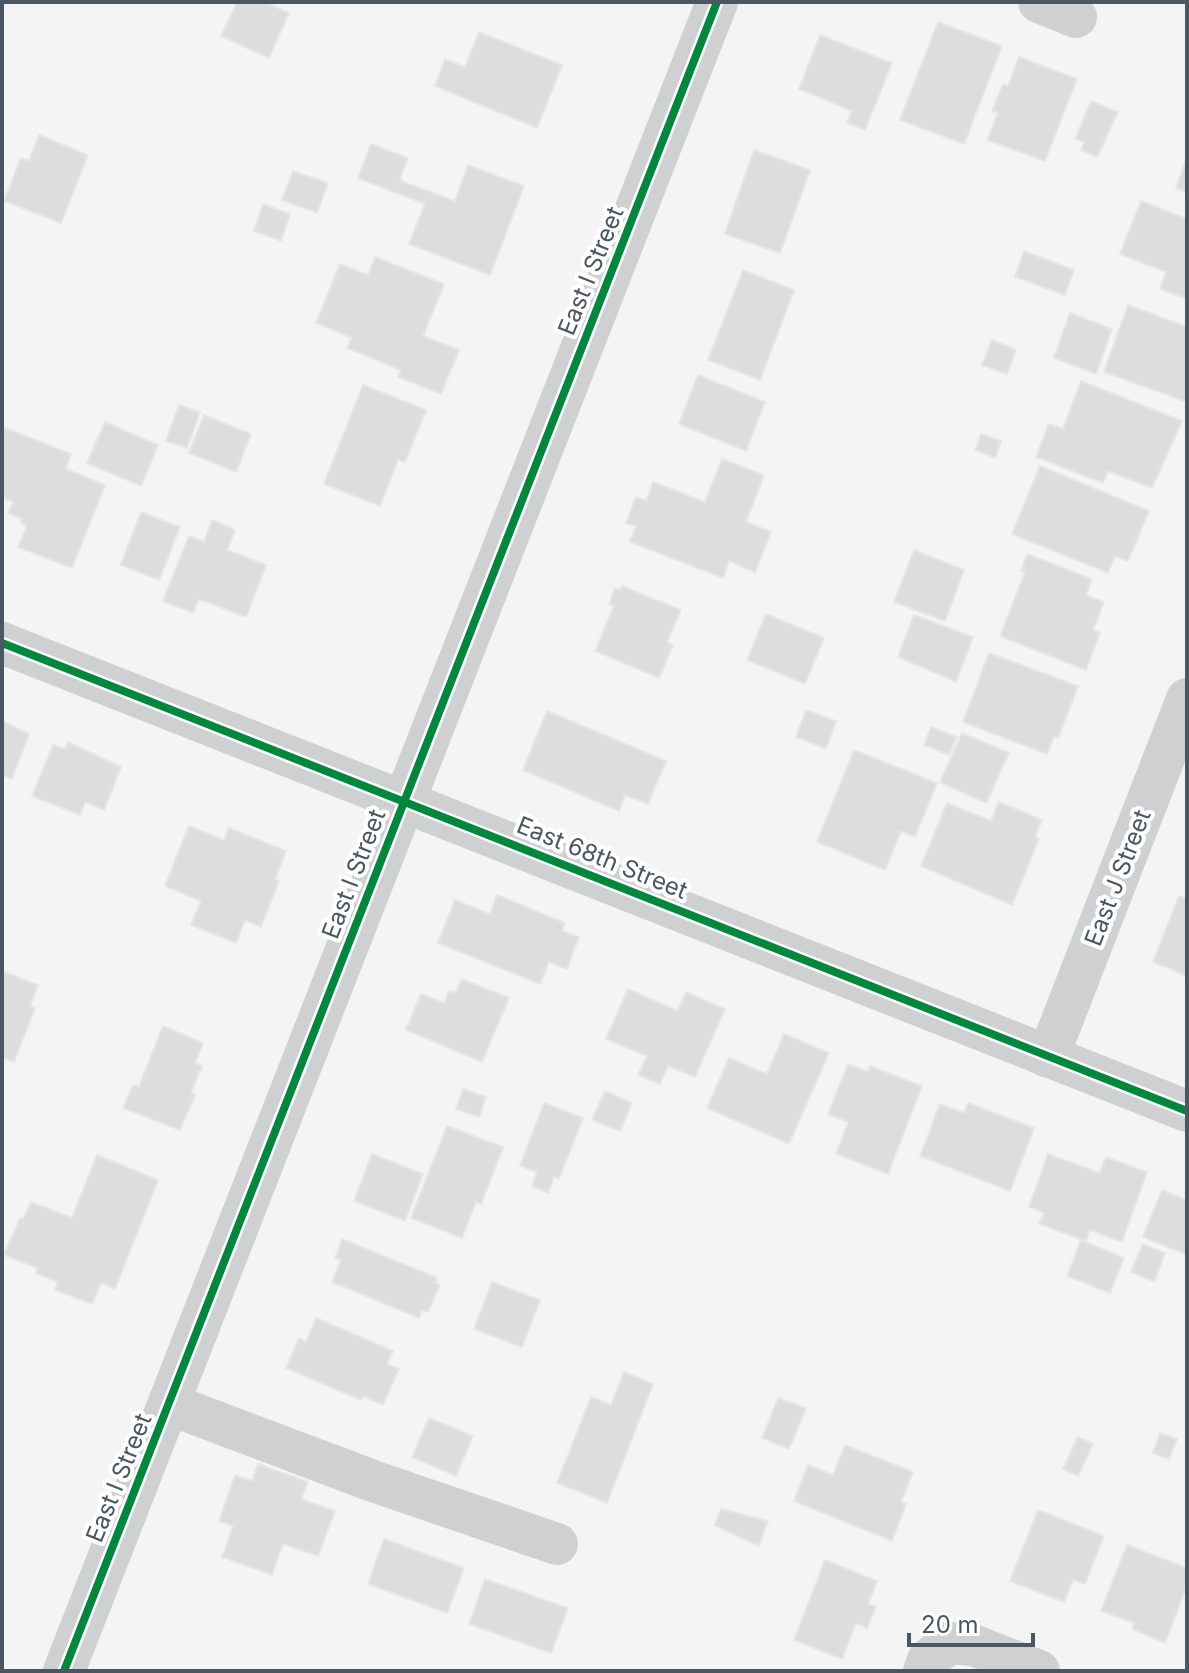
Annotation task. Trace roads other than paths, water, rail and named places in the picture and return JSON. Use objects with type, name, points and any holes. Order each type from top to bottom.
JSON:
[{"type":"street","name":"East I Street","points":[[64,1671],[717,2]]},
{"type":"street","name":"East 68th Street","points":[[2,643],[1187,1111]]},
{"type":"street","name":"East J Street","points":[[1048,1057],[1187,699]]},
{"type":"street","points":[[169,1404],[373,1481],[557,1544]]},
{"type":"street","points":[[924,1671],[928,1660],[949,1643],[973,1645],[1039,1671]]}]
